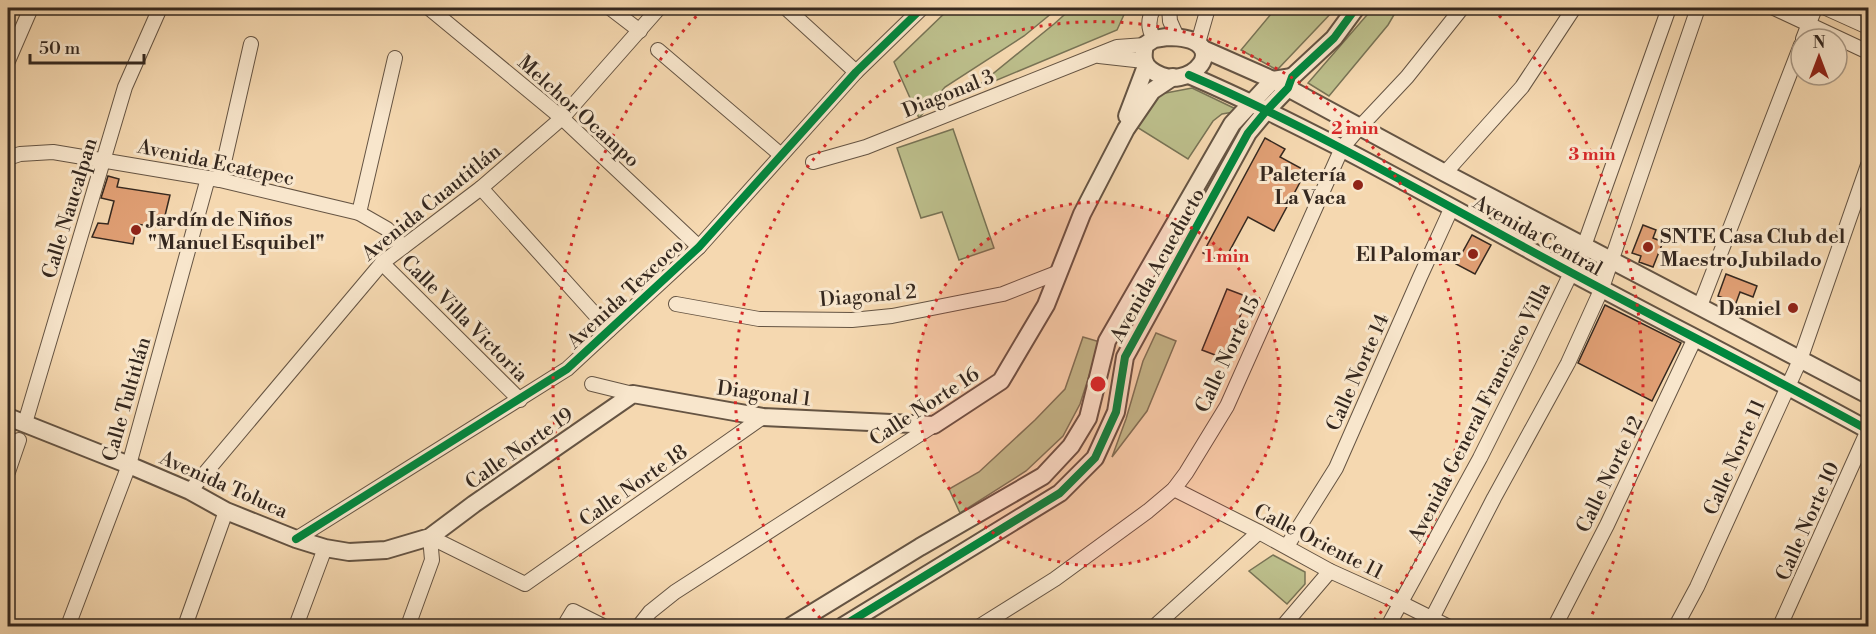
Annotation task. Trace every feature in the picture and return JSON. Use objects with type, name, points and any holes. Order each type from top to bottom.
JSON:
[{"type":"street","points":[[8,61],[31,8]]},
{"type":"street","name":"Calle Naucalpan","points":[[25,423],[125,87],[160,8]]},
{"type":"street","name":"Melchor Ocampo","points":[[429,8],[562,118],[699,247]]},
{"type":"street","points":[[610,8],[640,31]]},
{"type":"street","name":"Avenida Cuautitlán","points":[[190,491],[382,263],[481,188],[562,118],[659,8]]},
{"type":"street","points":[[786,8],[856,72]]},
{"type":"street","name":"Avenida Texcoco","points":[[296,538],[567,369],[699,247],[856,72],[922,8]]},
{"type":"street","points":[[1154,8],[1149,23],[1147,53],[1157,75],[1181,76],[1202,66],[1205,58],[1201,46],[1205,9]]},
{"type":"street","points":[[1169,8],[1170,21],[1177,37]]},
{"type":"street","name":"Avenida Acueducto","points":[[791,627],[920,547],[1043,476],[1071,446],[1088,418],[1107,341],[1232,124],[1260,106],[1290,82],[1334,38],[1356,8]]},
{"type":"street","name":"Calle Norte 15","points":[[980,627],[1055,579],[1148,511],[1174,489],[1227,406],[1342,148],[1407,77],[1462,8]]},
{"type":"street","points":[[1444,173],[1522,87],[1574,8]]},
{"type":"street","name":"Avenida General Francisco Villa","points":[[1388,627],[1480,458],[1572,273],[1584,246],[1669,8]]},
{"type":"street","points":[[1431,623],[1494,498],[1568,363],[1602,288],[1698,8]]},
{"type":"street","points":[[1774,8],[1869,52]]},
{"type":"street","points":[[1808,27],[1815,8]]},
{"type":"street","points":[[1826,8],[1869,27]]},
{"type":"street","points":[[1147,53],[1177,37],[1201,46]]},
{"type":"street","name":"Calle Tultitlán","points":[[68,627],[129,465],[214,179],[251,44]]},
{"type":"street","name":"Avenida Central","points":[[1201,46],[1273,80],[1290,82],[1359,128],[1869,395]]},
{"type":"street","points":[[658,50],[781,156]]},
{"type":"street","name":"Diagonal 3","points":[[813,162],[866,147],[1097,56],[1147,53]]},
{"type":"street","name":"Calle Norte 16","points":[[1126,129],[1127,112],[1147,53]]},
{"type":"street","points":[[359,213],[395,58]]},
{"type":"street","name":"Calle Norte 16","points":[[639,627],[650,612],[675,592],[1001,381],[1046,305],[1082,214],[1126,129],[1152,91],[1161,83],[1181,76]]},
{"type":"street","name":"Avenida Central","points":[[1181,76],[1260,106],[1342,148],[1868,430]]},
{"type":"street","points":[[1700,306],[1789,76]]},
{"type":"street","name":"Avenida Acueducto","points":[[843,627],[1060,493],[1095,458],[1116,412],[1125,357],[1248,133],[1273,80]]},
{"type":"street","name":"Avenida Ecatepec","points":[[8,158],[20,154],[52,152],[214,179],[359,213],[387,229],[403,247]]},
{"type":"street","name":"Calle Norte 11","points":[[1676,627],[1800,360],[1869,165]]},
{"type":"street","points":[[481,188],[609,330]]},
{"type":"street","name":"Calle Norte 14","points":[[1287,546],[1336,468],[1452,207]]},
{"type":"street","name":"Calle Villa Victoria","points":[[382,263],[520,400]]},
{"type":"street","name":"Diagonal 2","points":[[676,304],[759,319],[852,320],[892,316],[1003,294],[1059,272]]},
{"type":"street","name":"Calle Norte 12","points":[[1555,627],[1695,338]]},
{"type":"street","name":"Diagonal 1","points":[[592,384],[633,394],[763,417],[934,425]]},
{"type":"street","name":"Calle Norte 19","points":[[430,537],[633,394]]},
{"type":"street","name":"Avenida Toluca","points":[[8,417],[190,491],[226,511],[325,548],[349,552],[386,550],[430,537]]},
{"type":"street","name":"Calle Norte 18","points":[[430,537],[525,584],[763,417]]},
{"type":"street","name":"Calle Norte 10","points":[[1780,627],[1868,430]]},
{"type":"street","points":[[8,472],[20,440]]},
{"type":"street","name":"Calle Oriente 11","points":[[1174,489],[1259,531],[1330,571],[1401,603],[1431,623],[1447,627]]},
{"type":"street","points":[[185,627],[226,511]]},
{"type":"street","points":[[1155,627],[1259,531]]},
{"type":"street","points":[[408,627],[432,560],[430,537]]},
{"type":"street","points":[[296,627],[325,548]]},
{"type":"street","points":[[1283,627],[1330,571]]},
{"type":"street","points":[[564,627],[573,611],[603,627]]},
{"type":"green space","points":[[950,8],[1058,8],[1024,36],[945,87],[919,118],[894,62]]},
{"type":"green space","points":[[1072,8],[1127,8],[1117,30],[973,90],[1054,24]]},
{"type":"green space","points":[[1276,8],[1336,8],[1277,70],[1241,50]]},
{"type":"green space","points":[[1373,8],[1398,8],[1388,25],[1329,96],[1308,83]]},
{"type":"green space","points":[[1192,88],[1240,111],[1222,114],[1213,121],[1188,159],[1132,124],[1150,96]]},
{"type":"green space","points":[[953,129],[994,248],[959,260],[942,212],[921,218],[897,148]]},
{"type":"green space","points":[[1156,333],[1176,341],[1147,411],[1112,457],[1143,361]]},
{"type":"green space","points":[[1083,337],[1100,342],[1080,404],[1063,436],[1026,471],[960,513],[949,489],[979,472],[1065,389]]},
{"type":"green space","points":[[1273,555],[1305,572],[1305,584],[1287,604],[1249,571]]},
{"type":"building","points":[[1265,138],[1285,149],[1280,157],[1306,171],[1274,231],[1248,217],[1223,263],[1203,253]]},
{"type":"building","points":[[108,176],[119,179],[117,187],[170,195],[162,228],[137,224],[133,244],[92,237],[98,223],[108,224],[114,201],[101,198]]},
{"type":"building","name":"SNTE Casa Club del Maestro Jubilado","points":[[1643,225],[1656,230],[1653,238],[1663,242],[1653,267],[1639,262],[1641,256],[1632,253]]},
{"type":"building","name":"El Palomar","points":[[1472,235],[1491,245],[1475,274],[1456,264]]},
{"type":"building","points":[[1726,274],[1757,286],[1753,297],[1740,292],[1736,303],[1718,296]]},
{"type":"building","points":[[1227,289],[1248,297],[1223,358],[1202,350]]},
{"type":"building","points":[[1605,305],[1681,343],[1652,401],[1578,363]]},
{"type":"cycle path","points":[[296,539],[567,369],[699,247],[856,72],[922,8]]},
{"type":"cycle path","points":[[843,626],[1060,493],[1095,458],[1116,412],[1125,357],[1248,133],[1288,88],[1292,77],[1334,38],[1356,8]]},
{"type":"cycle path","points":[[1189,75],[1335,145],[1868,430]]},
{"type":"place","name":"Paletería La Vaca","points":[[1358,185]]},
{"type":"place","name":"Jardín de Niños \"Manuel Esquibel\"","points":[[136,230]]},
{"type":"place","name":"SNTE Casa Club del Maestro Jubilado","points":[[1648,247]]},
{"type":"place","name":"El Palomar","points":[[1473,254]]},
{"type":"place","name":"Daniel","points":[[1793,308]]}]
